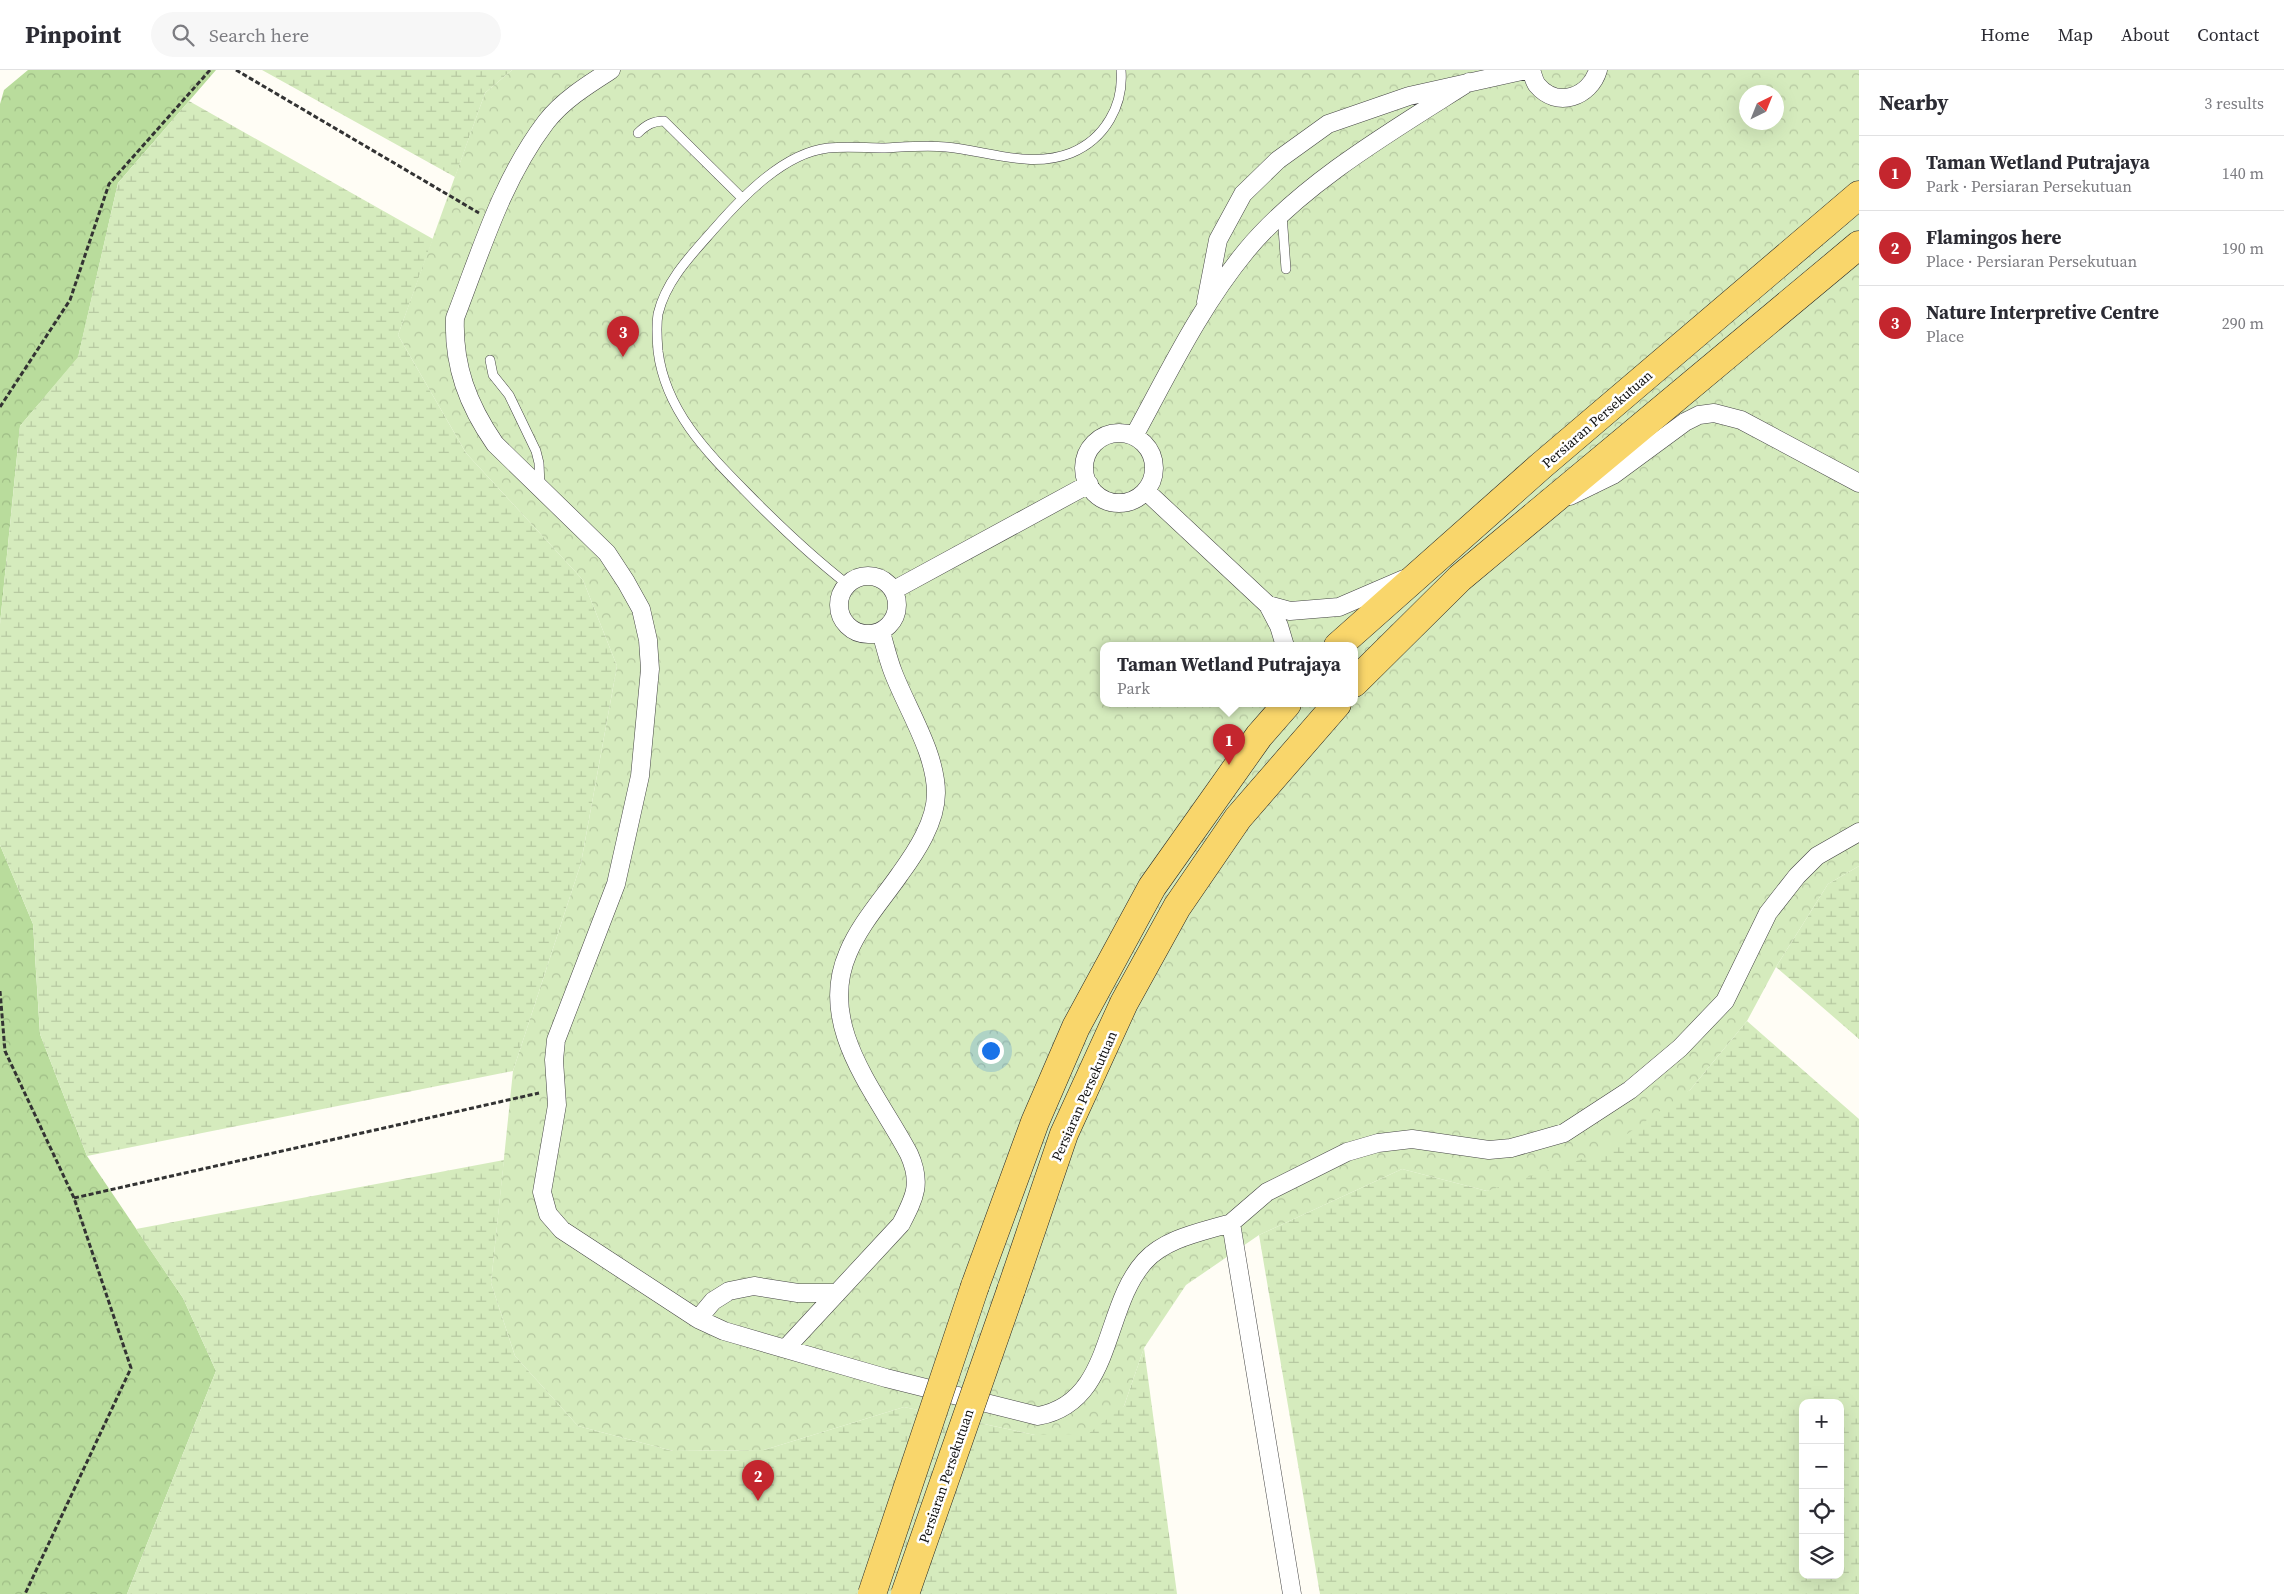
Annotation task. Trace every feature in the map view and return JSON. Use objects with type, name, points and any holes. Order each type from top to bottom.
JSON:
[{"type":"main road","name":"Persiaran Persekutuan","points":[[1343,642],[1542,465],[1859,195]]},
{"type":"main road","points":[[1358,680],[1460,578],[1545,505],[1859,245]]},
{"type":"main road","points":[[872,1594],[975,1286],[1035,1122],[1076,1027],[1152,887],[1259,736],[1284,707]]},
{"type":"main road","name":"Persiaran Persekutuan","points":[[905,1594],[1064,1134],[1124,1003],[1177,907],[1238,818],[1333,707]]},
{"type":"street","points":[[612,70],[582,89],[547,121],[512,174],[455,318],[454,339],[462,381],[480,422],[495,444],[607,553],[641,609],[648,640],[650,669],[640,776],[616,884],[556,1040],[554,1060],[557,1105],[542,1192],[548,1214],[562,1230],[698,1319],[724,1331],[886,1378],[1038,1416],[1052,1414],[1072,1402],[1082,1392],[1095,1372],[1134,1275],[1146,1260],[1162,1248],[1182,1238],[1231,1223],[1267,1192],[1347,1152],[1378,1143],[1412,1139],[1488,1150],[1511,1148],[1564,1133],[1630,1090],[1680,1048],[1725,1001],[1768,913],[1797,876],[1818,856],[1859,832]]},
{"type":"street","points":[[1204,307],[1218,240],[1243,194],[1278,160],[1328,124],[1409,96],[1526,70]]},
{"type":"street","points":[[1531,70],[1536,84],[1548,94],[1564,99],[1579,96],[1592,86],[1598,70]]},
{"type":"street","points":[[1134,436],[1204,307],[1246,250],[1282,214],[1349,162],[1470,82]]},
{"type":"street","points":[[1545,505],[1581,492],[1612,475],[1685,422],[1699,415],[1714,413],[1742,420],[1859,483]]},
{"type":"street","points":[[1120,432],[1134,436],[1147,446],[1154,461],[1154,477],[1146,491],[1132,501],[1116,503],[1100,497],[1088,484],[1084,470],[1086,456],[1093,444],[1105,435],[1120,432]]},
{"type":"street","points":[[894,590],[1088,484]]},
{"type":"street","points":[[1146,491],[1268,605],[1280,626],[1284,642]]},
{"type":"street","points":[[1268,605],[1290,611],[1339,607],[1425,569]]},
{"type":"street","points":[[872,576],[884,580],[894,590],[898,601],[897,614],[891,625],[881,632],[868,635],[854,631],[844,622],[839,609],[839,602],[840,595],[847,584],[859,577],[872,576]]},
{"type":"street","points":[[786,1348],[901,1224],[913,1201],[917,1185],[916,1169],[909,1154],[854,1058],[841,1024],[838,996],[841,973],[848,953],[859,932],[914,854],[932,817],[936,793],[931,765],[892,671],[881,632]]},
{"type":"street","points":[[1259,736],[1272,707]]},
{"type":"street","points":[[1231,1223],[1292,1594]]},
{"type":"street","points":[[698,1319],[713,1301],[729,1291],[754,1286],[798,1293],[837,1293]]},
{"type":"lane","points":[[847,584],[820,563],[715,460],[692,432],[673,401],[660,369],[656,338],[658,314],[668,288],[688,260],[742,198],[786,164],[805,154],[827,148],[945,147],[1032,161],[1070,153],[1086,146],[1110,121],[1117,106],[1121,89],[1121,70]]},
{"type":"lane","points":[[638,133],[647,125],[657,121],[664,121],[742,198]]},
{"type":"lane","points":[[1282,214],[1286,269]]},
{"type":"lane","points":[[490,360],[494,374],[509,395],[536,451],[539,463],[540,489]]},
{"type":"path","points":[[0,407],[70,300],[109,184],[210,70]]},
{"type":"path","points":[[236,70],[493,221]]},
{"type":"path","points":[[0,991],[5,1051],[74,1198],[131,1368],[25,1594]]},
{"type":"path","points":[[74,1198],[557,1089]]},
{"type":"green space","points":[[28,70],[216,70],[118,183],[78,358],[20,426],[0,624],[0,104],[4,90]]},
{"type":"green space","points":[[262,70],[512,70],[485,93],[455,177]]},
{"type":"green space","points":[[512,70],[1859,70],[1859,866],[1828,884],[1776,967],[1747,1021],[1690,1090],[1600,1153],[1487,1191],[1402,1169],[1259,1235],[1186,1285],[1144,1348],[1124,1406],[1088,1434],[1035,1435],[904,1407],[764,1450],[673,1451],[578,1426],[515,1356],[491,1283],[513,1071],[581,863],[617,666],[583,580],[466,453],[398,335],[485,93]]},
{"type":"green space","points":[[189,101],[433,239],[398,335],[466,453],[583,580],[617,666],[581,863],[513,1071],[87,1156],[40,1034],[33,924],[0,845],[0,624],[20,426],[78,357],[118,183]]},
{"type":"green space","points":[[0,845],[33,924],[40,1034],[87,1156],[183,1298],[216,1371],[127,1594],[0,1594]]},
{"type":"green space","points":[[1859,866],[1859,1039],[1776,967],[1828,884]]},
{"type":"green space","points":[[1747,1021],[1859,1119],[1859,1594],[1320,1594],[1259,1235],[1402,1169],[1487,1191],[1690,1090]]},
{"type":"green space","points":[[504,1160],[491,1283],[515,1356],[578,1426],[673,1451],[764,1450],[904,1407],[1035,1435],[1124,1406],[1144,1348],[1177,1594],[127,1594],[216,1371],[183,1298],[136,1229]]},
{"type":"place","name":"Nature Interpretive Centre","points":[[623,357]]},
{"type":"place","name":"Taman Wetland Putrajaya","points":[[1229,765]]},
{"type":"place","name":"Flamingos here","points":[[758,1501]]}]
